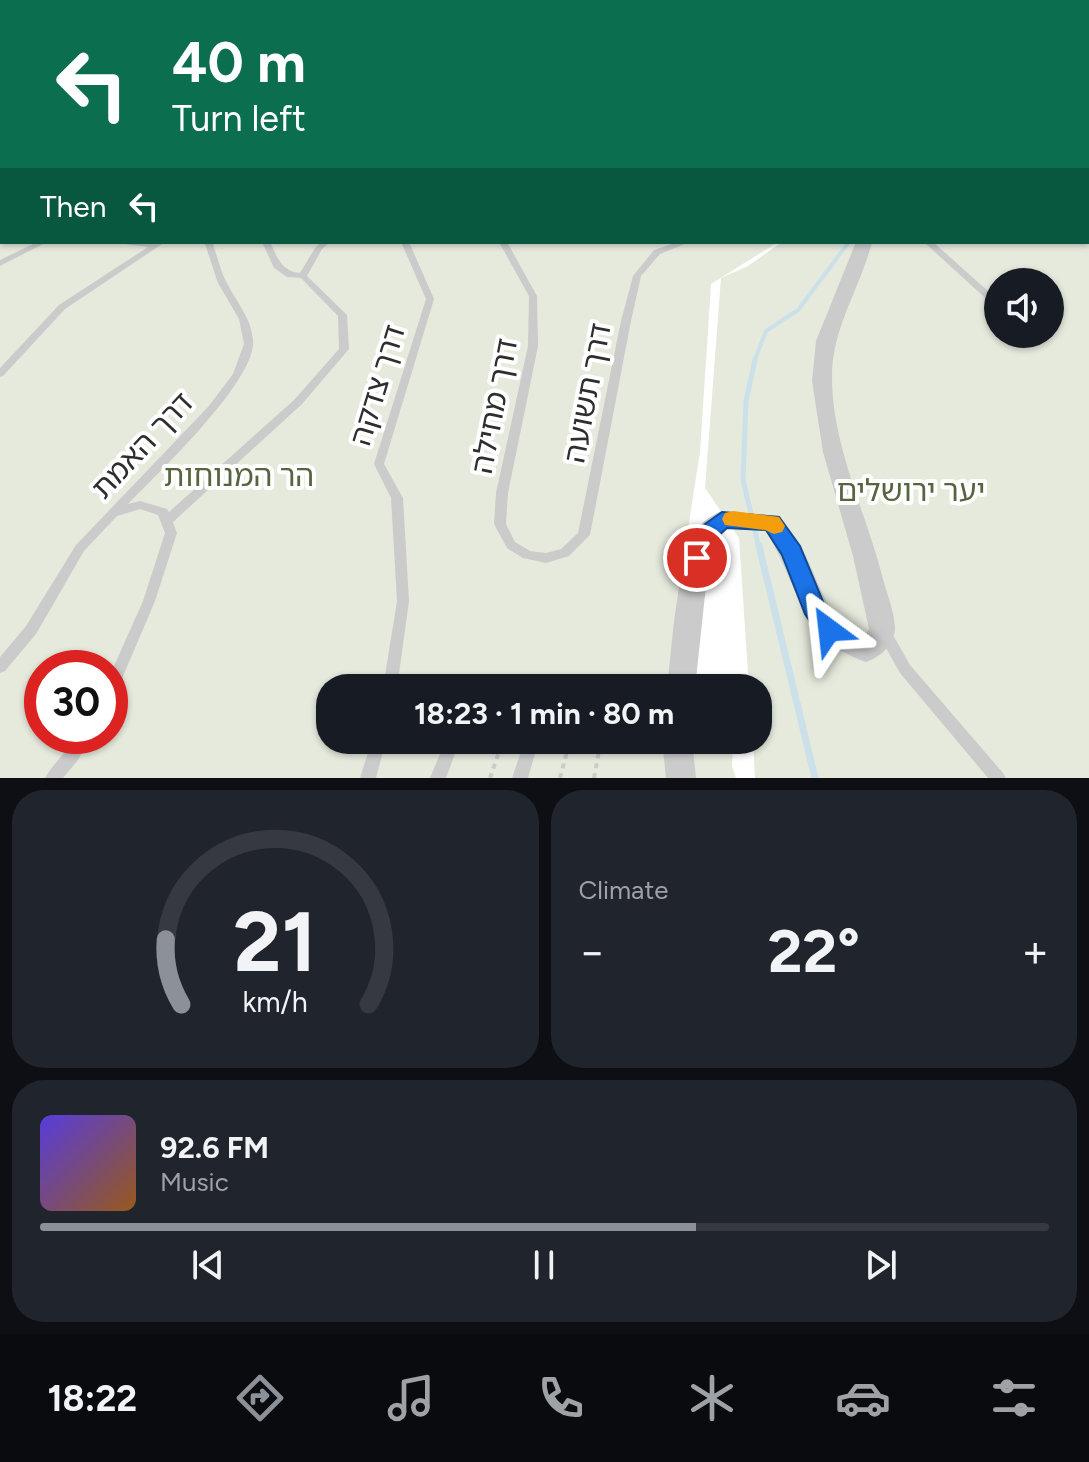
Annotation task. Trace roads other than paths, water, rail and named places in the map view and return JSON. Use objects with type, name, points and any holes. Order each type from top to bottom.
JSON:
[{"type":"street","points":[[683,674],[697,558],[706,534],[722,520],[772,522],[792,552],[814,608],[829,630],[843,643],[866,651],[877,642],[882,629],[862,545],[834,457],[823,374],[827,336],[860,263],[864,244]]},
{"type":"street","points":[[678,754],[681,778]]},
{"type":"lane","points":[[0,263],[39,244]]},
{"type":"lane","points":[[0,373],[62,307],[157,244]]},
{"type":"lane","name":"דרך האמת","points":[[0,667],[31,630],[80,548],[212,409],[238,374],[249,344],[244,319],[222,283],[209,244]]},
{"type":"lane","points":[[166,521],[298,402],[344,349],[342,315],[303,276],[290,275],[277,266],[267,244]]},
{"type":"lane","points":[[303,276],[324,244]]},
{"type":"lane","name":"דרך צדקה","points":[[392,674],[403,601],[397,498],[379,464],[430,299],[406,244]]},
{"type":"lane","name":"דרך מחילה","points":[[504,244],[533,296],[533,346],[502,493],[500,524],[511,545],[527,555],[546,558]]},
{"type":"lane","name":"דרך תשועה","points":[[546,558],[565,553],[584,535],[637,276],[657,252],[680,244]]},
{"type":"lane","points":[[930,244],[984,292]]},
{"type":"lane","points":[[117,512],[140,505],[163,512],[171,533],[149,601],[128,650]]},
{"type":"lane","points":[[882,629],[905,669],[998,778]]},
{"type":"lane","points":[[53,778],[74,754]]},
{"type":"lane","points":[[368,778],[375,754]]},
{"type":"lane","points":[[438,778],[447,754]]},
{"type":"lane","points":[[520,778],[527,754]]},
{"type":"waterway","points":[[754,362],[766,331],[798,310],[848,244]]},
{"type":"waterway","points":[[755,360],[746,401],[743,480],[759,548]]},
{"type":"waterway","points":[[759,546],[815,778]]},
{"type":"park label","name":"הר המנוחות","points":[[239,475]]},
{"type":"park label","name":"יער ירושלים","points":[[911,490]]}]
